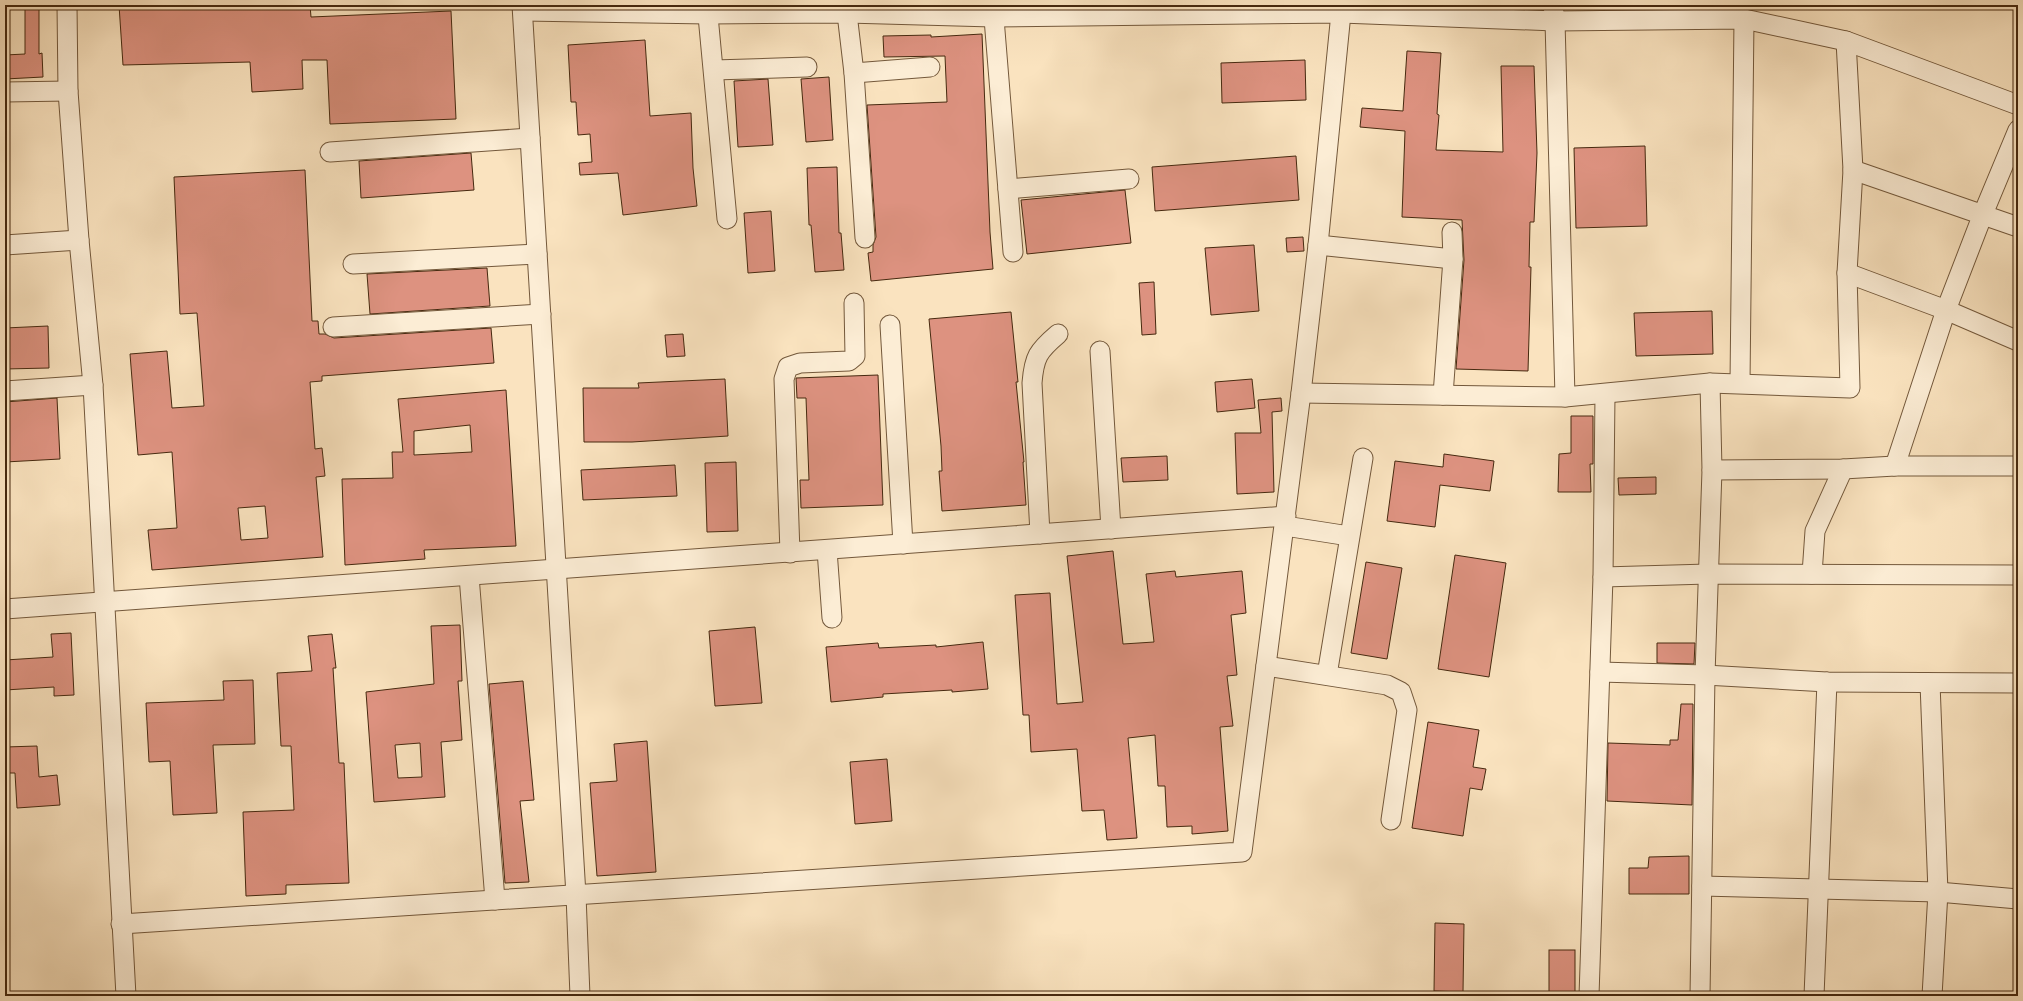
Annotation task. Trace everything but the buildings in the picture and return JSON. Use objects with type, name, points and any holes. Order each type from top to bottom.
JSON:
[{"type":"street","points":[[67,5],[68,91],[79,240],[93,385],[126,996]]},
{"type":"street","points":[[580,996],[576,895],[522,8],[993,11],[1340,9],[1554,13],[1744,19],[1846,41],[2018,105]]},
{"type":"street","points":[[708,9],[727,219]]},
{"type":"street","points":[[847,9],[854,73],[865,238]]},
{"type":"street","points":[[121,924],[1242,852],[1301,393],[1318,245],[1340,9]]},
{"type":"street","points":[[993,11],[1013,252]]},
{"type":"street","points":[[1554,13],[1565,397]]},
{"type":"street","points":[[1740,383],[1744,19]]},
{"type":"street","points":[[1301,393],[1565,397],[1605,395],[1710,383],[1850,388],[1847,273],[1853,170],[1846,41]]},
{"type":"street","points":[[714,70],[807,67]]},
{"type":"street","points":[[854,73],[930,67]]},
{"type":"street","points":[[5,92],[68,91]]},
{"type":"street","points":[[1895,466],[1946,310],[1982,214],[2018,130]]},
{"type":"street","points":[[330,152],[530,138]]},
{"type":"street","points":[[1853,170],[2018,227]]},
{"type":"street","points":[[1008,189],[1129,179]]},
{"type":"street","points":[[1443,395],[1453,259],[1452,232]]},
{"type":"street","points":[[5,245],[79,240]]},
{"type":"street","points":[[1318,245],[1453,259]]},
{"type":"street","points":[[353,264],[537,254]]},
{"type":"street","points":[[1847,273],[1946,310],[2018,341]]},
{"type":"street","points":[[790,553],[784,379],[788,367],[800,363],[849,361],[855,356],[854,303]]},
{"type":"street","points":[[333,327],[541,314]]},
{"type":"street","points":[[890,325],[903,544]]},
{"type":"street","points":[[1040,534],[1032,383],[1034,362],[1044,345],[1058,334]]},
{"type":"street","points":[[1100,351],[1111,529]]},
{"type":"street","points":[[1700,996],[1705,675],[1712,470],[1710,383]]},
{"type":"street","points":[[5,391],[93,385]]},
{"type":"street","points":[[1589,996],[1603,577],[1605,395]]},
{"type":"street","points":[[1327,675],[1363,458]]},
{"type":"street","points":[[1712,470],[1843,469],[1895,466],[2018,466]]},
{"type":"street","points":[[1812,574],[1815,531],[1843,469]]},
{"type":"street","points":[[5,609],[1111,529],[1285,521],[1349,536]]},
{"type":"street","points":[[828,550],[832,618]]},
{"type":"street","points":[[1603,577],[1708,574],[2018,575]]},
{"type":"street","points":[[469,576],[495,900]]},
{"type":"street","points":[[1266,666],[1387,685],[1401,692],[1407,710],[1391,820]]},
{"type":"street","points":[[1600,672],[1705,675],[1826,682],[2018,683]]},
{"type":"street","points":[[1814,996],[1826,682]]},
{"type":"street","points":[[1930,683],[1938,892],[1932,996]]},
{"type":"street","points":[[1702,886],[1938,892],[2018,899]]}]
